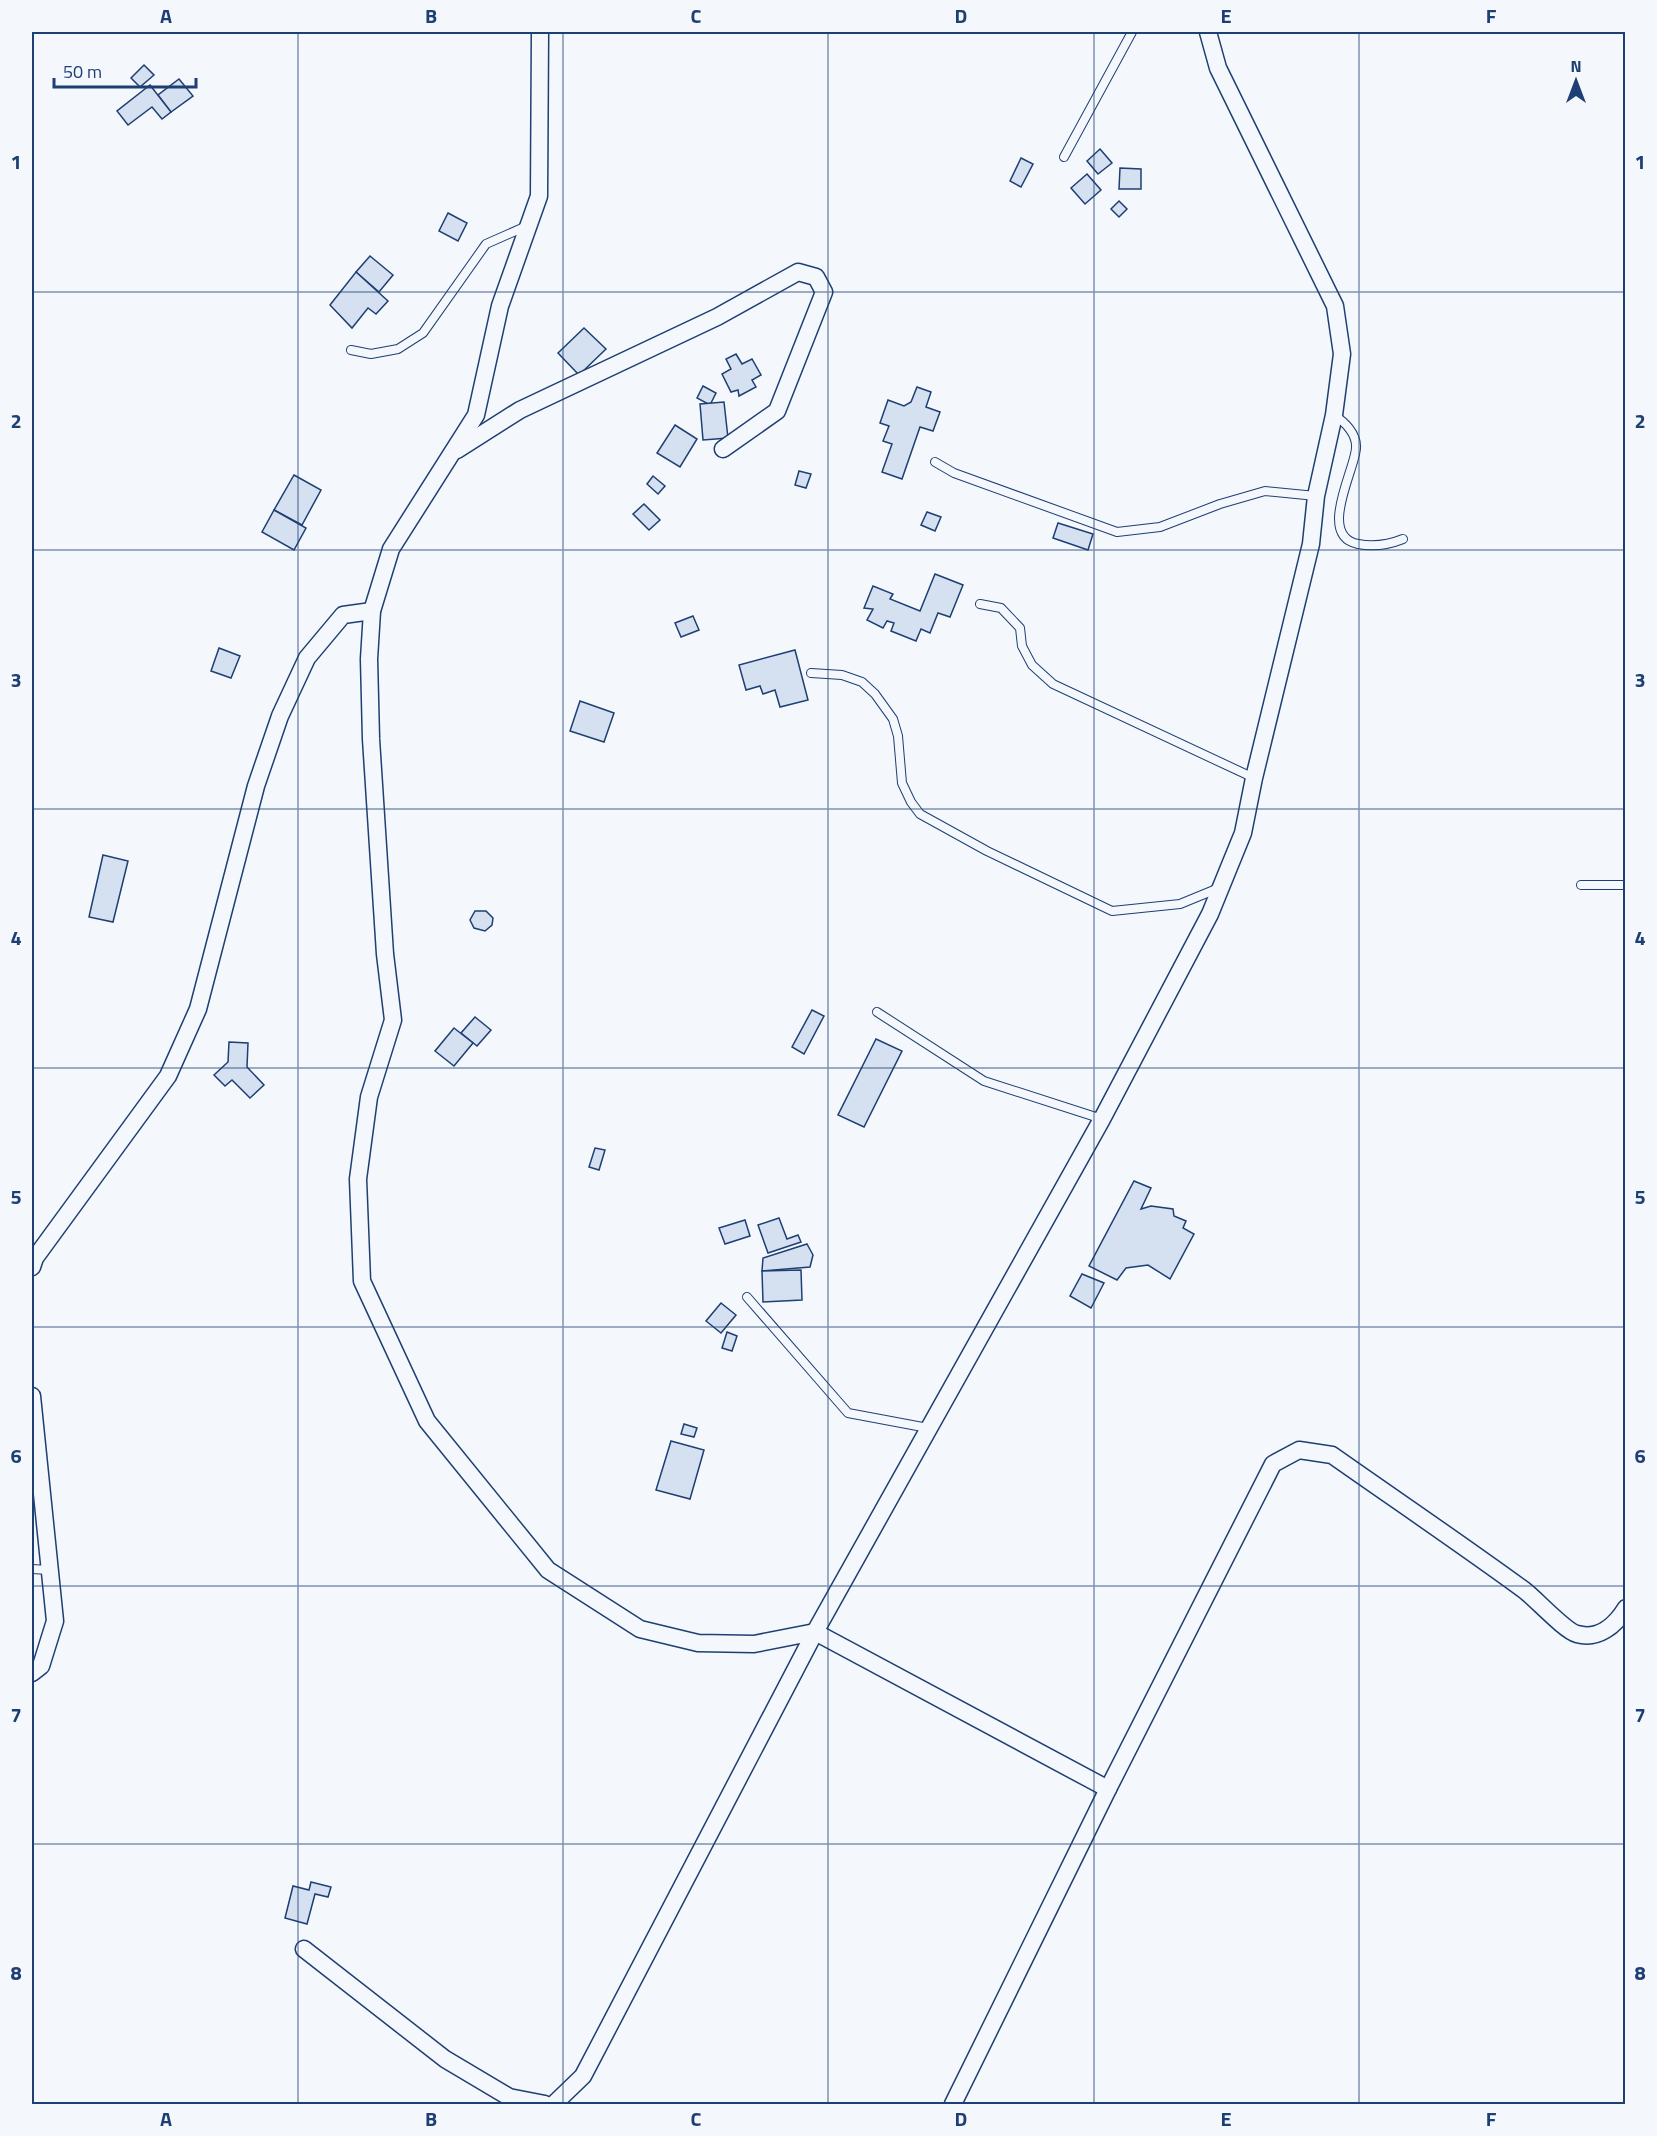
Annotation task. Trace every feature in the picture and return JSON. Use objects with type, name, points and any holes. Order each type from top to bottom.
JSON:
[{"type":"street","points":[[540,32],[539,196],[500,306],[476,415],[391,549],[372,611],[369,659],[371,739],[385,954],[393,1020],[369,1097],[358,1179],[362,1281],[427,1421],[548,1570],[640,1629],[698,1643],[754,1644],[815,1632],[1108,1789]]},
{"type":"street","points":[[554,2104],[583,2076],[815,1632],[1102,1119],[1210,914],[1242,833],[1311,544],[1316,496],[1334,415],[1342,354],[1335,306],[1218,68],[1208,32]]},
{"type":"street","points":[[453,453],[520,410],[717,317],[798,272],[816,277],[824,292],[777,411],[723,449]]},
{"type":"street","points":[[32,1267],[35,1258],[168,1076],[198,1009],[260,776],[280,716],[307,658],[343,615],[372,611]]},
{"type":"street","points":[[32,1396],[55,1621],[41,1666],[32,1673]]},
{"type":"street","points":[[953,2104],[1108,1789],[1273,1464],[1299,1450],[1332,1455],[1526,1592],[1574,1634],[1589,1635],[1604,1631],[1616,1622],[1626,1608]]},
{"type":"street","points":[[304,1949],[445,2059],[509,2097],[545,2104]]},
{"type":"lane","points":[[1064,157],[1132,32]]},
{"type":"lane","points":[[351,350],[371,354],[398,349],[423,333],[486,244],[529,225]]},
{"type":"lane","points":[[1334,415],[1343,420],[1353,433],[1356,447],[1339,512],[1344,536],[1351,542],[1361,545],[1386,546],[1403,539]]},
{"type":"lane","points":[[935,462],[954,473],[1117,532],[1160,527],[1220,504],[1265,491],[1316,496]]},
{"type":"lane","points":[[980,604],[1001,608],[1020,628],[1022,646],[1032,665],[1053,684],[1254,778]]},
{"type":"lane","points":[[811,673],[842,675],[862,682],[875,694],[893,719],[898,736],[902,783],[911,802],[920,814],[987,852],[1113,911],[1180,904],[1221,886]]},
{"type":"lane","points":[[1581,885],[1626,885]]},
{"type":"lane","points":[[877,1012],[984,1081],[1102,1119]]},
{"type":"lane","points":[[747,1298],[848,1413],[928,1428]]},
{"type":"lane","points":[[32,1569],[49,1570]]},
{"type":"building","points":[[144,65],[154,75],[140,87],[131,78]]},
{"type":"building","points":[[179,79],[193,96],[171,112],[158,95]]},
{"type":"building","points":[[150,85],[171,112],[162,119],[152,107],[128,125],[117,111]]},
{"type":"building","points":[[1100,149],[1112,163],[1098,174],[1087,161]]},
{"type":"building","points":[[1021,158],[1033,164],[1021,187],[1010,181]]},
{"type":"building","points":[[1120,168],[1141,169],[1141,189],[1119,189]]},
{"type":"building","points":[[1087,174],[1101,190],[1085,204],[1071,188]]},
{"type":"building","points":[[1119,201],[1127,209],[1119,217],[1111,209]]},
{"type":"building","points":[[448,213],[467,223],[458,241],[439,231]]},
{"type":"building","points":[[370,256],[393,275],[379,292],[356,272]]},
{"type":"building","points":[[356,272],[388,301],[376,314],[368,308],[352,328],[330,305]]},
{"type":"building","points":[[584,328],[606,349],[579,375],[558,353]]},
{"type":"building","points":[[736,354],[742,364],[752,359],[761,375],[752,380],[756,387],[739,396],[738,390],[731,392],[722,374],[731,369],[726,359]]},
{"type":"building","points":[[703,386],[716,393],[710,405],[697,398]]},
{"type":"building","points":[[917,387],[931,392],[926,407],[940,412],[933,431],[920,427],[902,479],[882,472],[892,444],[883,441],[889,426],[880,423],[888,400],[904,406],[911,402]]},
{"type":"building","points":[[724,402],[728,438],[703,440],[700,404]]},
{"type":"building","points":[[675,425],[697,439],[680,467],[657,453]]},
{"type":"building","points":[[799,471],[811,474],[806,488],[795,485]]},
{"type":"building","points":[[294,475],[321,490],[302,525],[274,510]]},
{"type":"building","points":[[653,476],[665,486],[658,494],[647,484]]},
{"type":"building","points":[[644,504],[660,520],[649,530],[633,514]]},
{"type":"building","points":[[274,510],[306,528],[294,550],[262,532]]},
{"type":"building","points":[[927,512],[941,517],[935,531],[921,525]]},
{"type":"building","points":[[1058,523],[1093,534],[1088,550],[1053,538]]},
{"type":"building","points":[[935,574],[963,585],[950,617],[938,613],[930,633],[921,629],[916,641],[891,631],[894,623],[887,621],[883,628],[867,620],[873,609],[864,608],[873,586],[893,594],[890,599],[920,611]]},
{"type":"building","points":[[693,616],[699,630],[681,637],[675,623]]},
{"type":"building","points":[[219,648],[240,656],[231,678],[211,671]]},
{"type":"building","points":[[795,650],[808,700],[780,707],[775,690],[763,694],[760,686],[746,690],[739,665]]},
{"type":"building","points":[[580,701],[614,713],[604,742],[570,731]]},
{"type":"building","points":[[103,855],[128,861],[113,922],[89,917]]},
{"type":"building","points":[[475,911],[486,911],[493,918],[492,925],[485,931],[474,928],[470,920]]},
{"type":"building","points":[[812,1010],[824,1016],[804,1054],[792,1047]]},
{"type":"building","points":[[475,1017],[491,1030],[477,1046],[461,1033]]},
{"type":"building","points":[[454,1028],[473,1043],[454,1066],[435,1051]]},
{"type":"building","points":[[876,1039],[902,1051],[864,1127],[838,1115]]},
{"type":"building","points":[[229,1042],[248,1043],[247,1067],[264,1085],[250,1098],[232,1080],[225,1086],[214,1075],[228,1062]]},
{"type":"building","points":[[595,1148],[605,1150],[599,1170],[589,1167]]},
{"type":"building","points":[[1134,1181],[1151,1188],[1141,1209],[1151,1206],[1173,1209],[1174,1216],[1186,1221],[1183,1228],[1194,1234],[1170,1279],[1148,1265],[1126,1268],[1117,1280],[1089,1266]]},
{"type":"building","points":[[779,1218],[787,1239],[798,1235],[801,1242],[768,1253],[758,1225]]},
{"type":"building","points":[[745,1220],[750,1236],[725,1244],[719,1228]]},
{"type":"building","points":[[807,1244],[813,1255],[810,1267],[762,1271],[763,1258]]},
{"type":"building","points":[[801,1270],[802,1300],[763,1302],[762,1271]]},
{"type":"building","points":[[1082,1274],[1104,1283],[1091,1308],[1070,1296]]},
{"type":"building","points":[[721,1303],[736,1315],[721,1333],[706,1321]]},
{"type":"building","points":[[727,1332],[737,1336],[732,1351],[722,1348]]},
{"type":"building","points":[[684,1424],[697,1428],[694,1437],[681,1434]]},
{"type":"building","points":[[671,1441],[704,1450],[690,1499],[656,1490]]},
{"type":"building","points":[[311,1882],[331,1887],[328,1897],[315,1894],[307,1924],[285,1918],[293,1886],[309,1890]]}]
